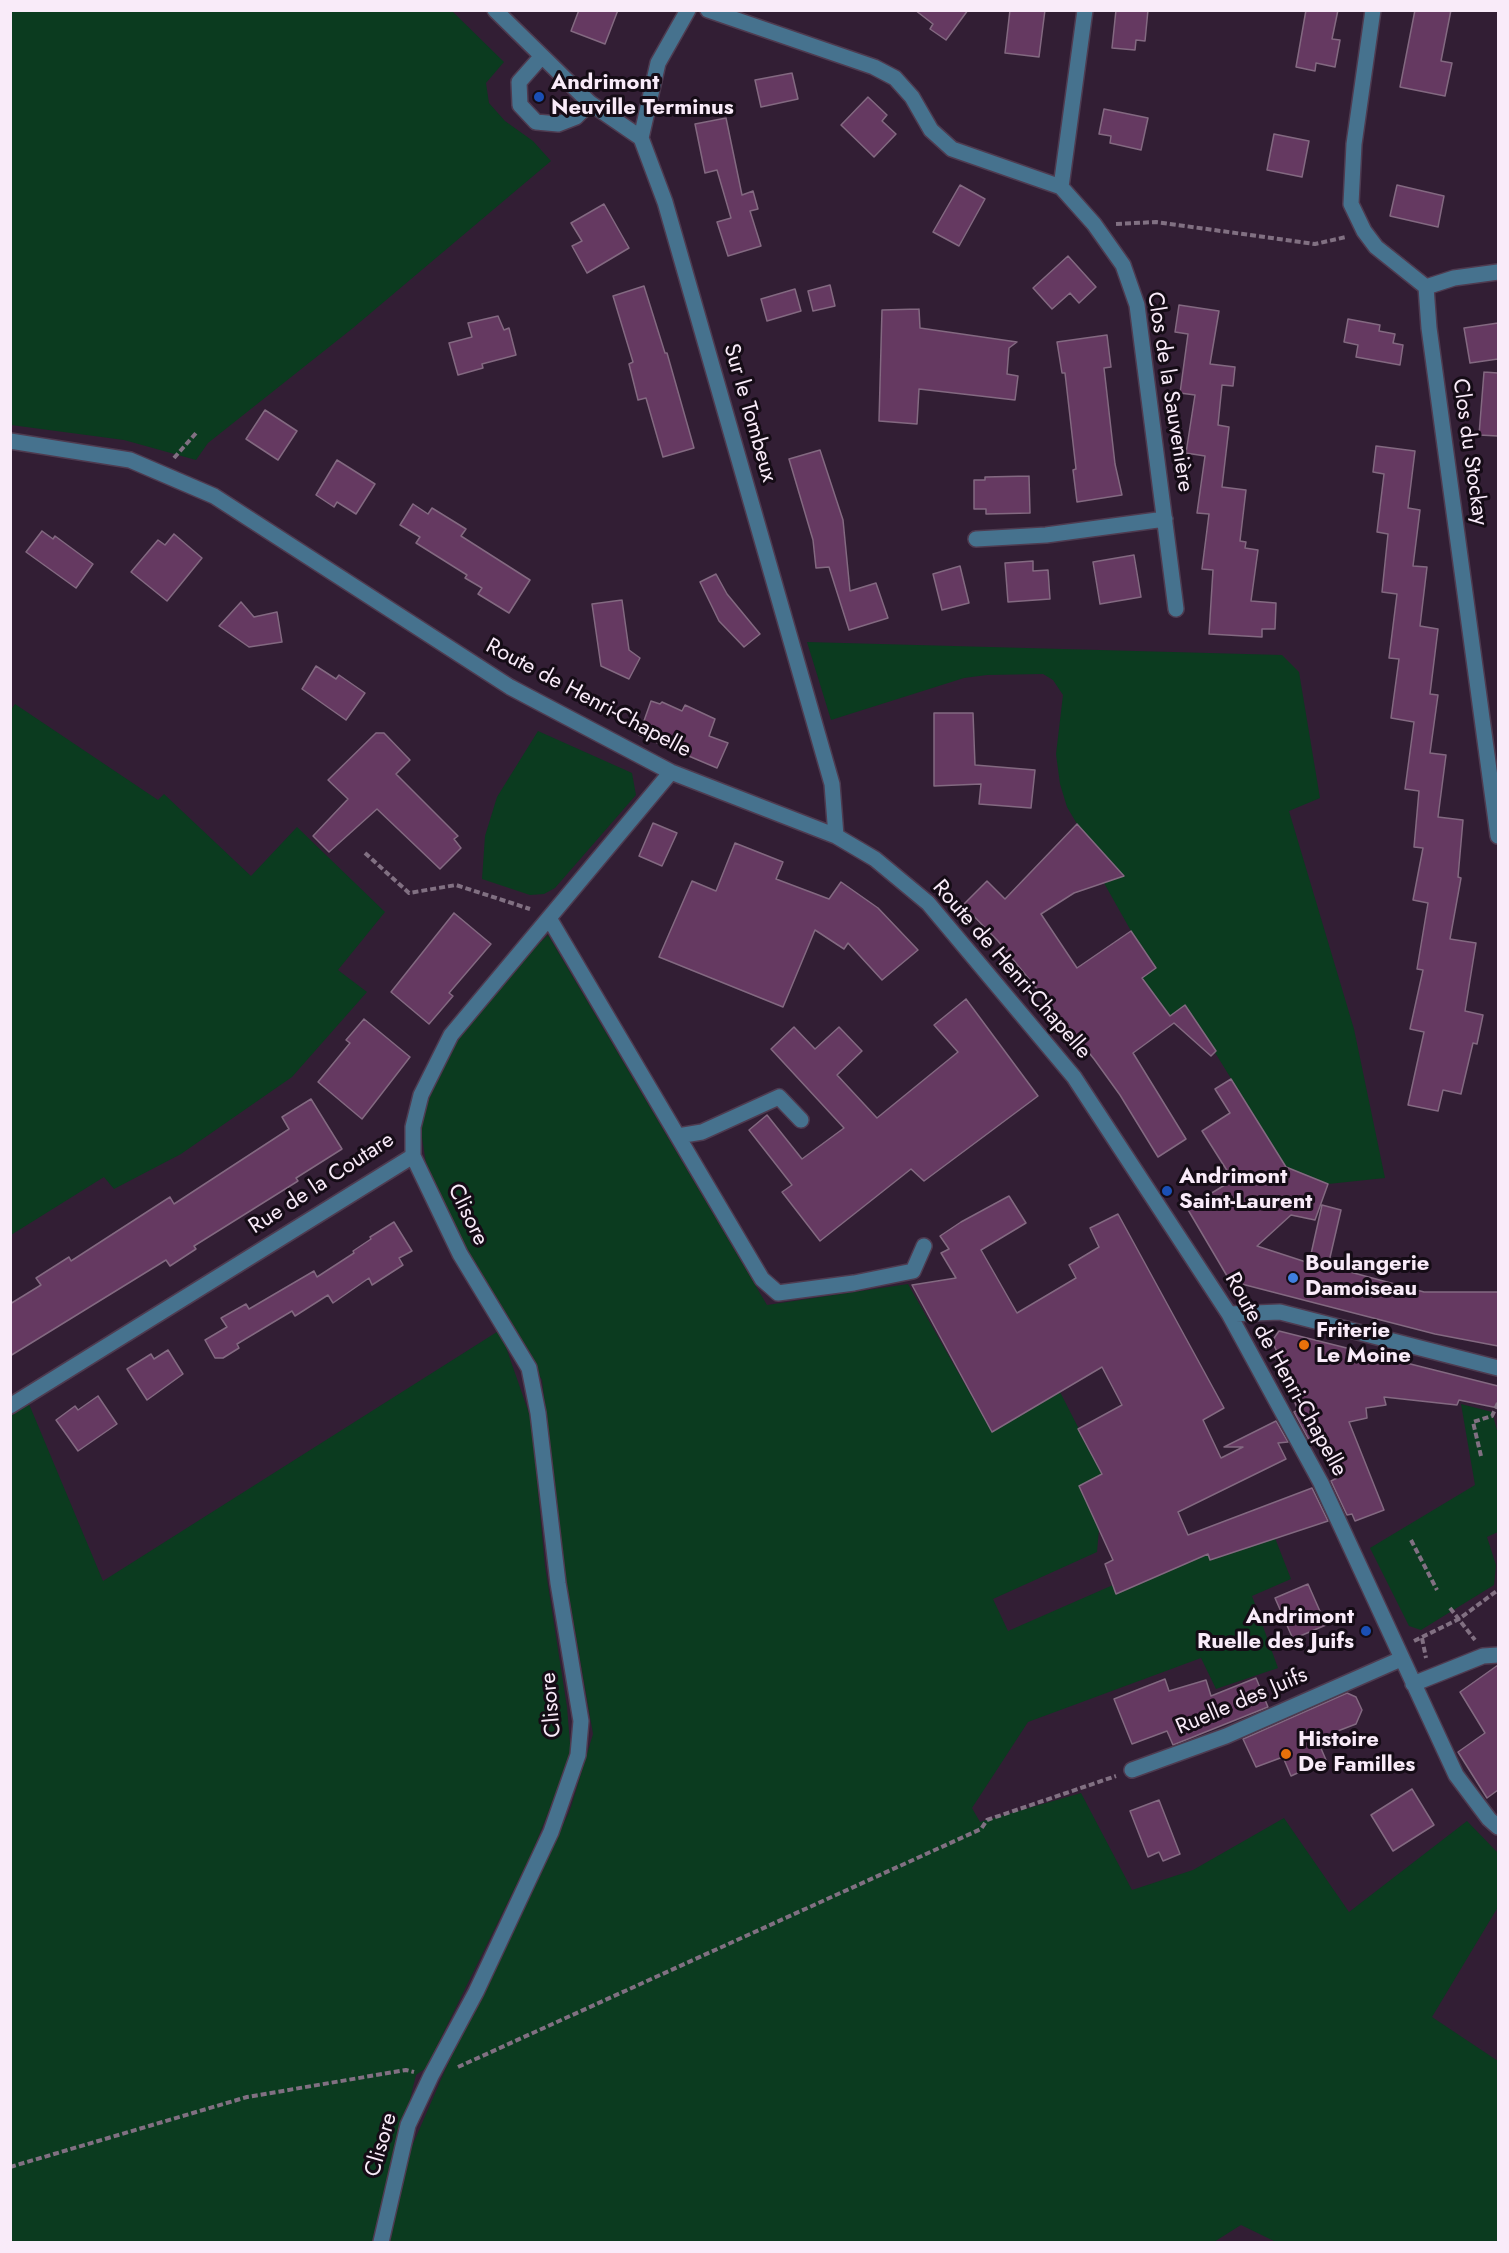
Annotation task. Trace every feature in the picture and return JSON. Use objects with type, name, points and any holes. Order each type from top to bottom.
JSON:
[{"type":"street","points":[[495,10],[590,103],[641,138],[658,63],[688,10]]},
{"type":"street","name":"Clos de la Sauvenière","points":[[708,10],[874,67],[895,78],[912,97],[932,130],[952,149],[1061,187],[1094,224],[1123,265],[1137,306],[1176,609]]},
{"type":"street","points":[[1061,187],[1085,10]]},
{"type":"street","points":[[1373,10],[1354,144],[1351,204],[1364,231],[1376,247],[1426,287],[1454,278],[1498,272]]},
{"type":"street","points":[[542,56],[519,82],[520,105],[536,122],[558,124],[576,117],[590,103]]},
{"type":"street","name":"Sur le Tombeux","points":[[641,138],[665,202],[832,784],[836,836]]},
{"type":"street","name":"Clos du Stockay","points":[[1426,287],[1431,340],[1498,836]]},
{"type":"street","name":"Route de Henri-Chapelle","points":[[10,441],[130,460],[214,496],[510,687],[670,772],[836,836],[875,859],[928,903],[1074,1077],[1229,1314],[1321,1483],[1456,1775],[1489,1819],[1498,1827]]},
{"type":"street","name":"Clos de la Sauvenière","points":[[976,538],[1046,535],[1165,519]]},
{"type":"street","name":"Rue de la Coutare","points":[[10,1406],[413,1156],[413,1127],[421,1095],[451,1035],[670,772]]},
{"type":"street","points":[[549,918],[762,1279],[778,1293],[854,1283],[913,1271],[924,1246]]},
{"type":"street","points":[[678,1136],[702,1132],[780,1097],[801,1120]]},
{"type":"street","name":"Clisore","points":[[381,2242],[408,2125],[431,2076],[476,1992],[551,1832],[578,1755],[581,1721],[558,1583],[538,1413],[529,1368],[460,1254],[413,1156]]},
{"type":"street","points":[[1229,1314],[1280,1312],[1498,1368]]},
{"type":"street","name":"Ruelle des Juifs","points":[[1132,1770],[1226,1736],[1399,1653]]},
{"type":"street","points":[[1413,1684],[1483,1656],[1498,1655]]},
{"type":"path","points":[[1094,224],[1156,222],[1315,244],[1332,242],[1364,231]]},
{"type":"path","points":[[161,472],[197,432]]},
{"type":"path","points":[[365,853],[409,893],[456,885],[549,918]]},
{"type":"path","points":[[1481,1456],[1473,1422],[1492,1416],[1498,1403]]},
{"type":"path","points":[[1411,1540],[1437,1590]]},
{"type":"path","points":[[1399,1653],[1459,1619],[1498,1590]]},
{"type":"path","points":[[1450,1608],[1459,1619]]},
{"type":"path","points":[[10,2167],[248,2097],[406,2070],[431,2076],[444,2074],[638,1988],[981,1829],[987,1820],[1132,1770]]},
{"type":"green space","points":[[11,10],[452,11],[504,62],[486,83],[489,103],[505,121],[533,141],[551,161],[353,328],[208,443],[196,460],[124,440],[11,425]]},
{"type":"green space","points":[[807,642],[1282,655],[1299,672],[1320,798],[1289,811],[1354,1029],[1385,1178],[1328,1184],[1286,1167],[1186,1006],[1170,1016],[1142,978],[1156,967],[1131,931],[1104,883],[1124,876],[1077,824],[1067,807],[1060,784],[1056,754],[1063,695],[1053,680],[1043,674],[987,675],[964,678],[831,720]]},
{"type":"green space","points":[[15,704],[158,800],[164,794],[251,876],[297,827],[385,912],[338,970],[367,992],[292,1077],[181,1154],[114,1189],[104,1177],[11,1235],[10,711]]},
{"type":"green space","points":[[538,731],[632,773],[636,795],[555,888],[544,894],[530,895],[482,879],[485,836],[497,797]]},
{"type":"green space","points":[[548,935],[767,1305],[908,1284],[992,1432],[1060,1392],[1102,1474],[1079,1486],[1099,1529],[1097,1552],[993,1599],[1008,1631],[1113,1585],[1208,1554],[1210,1559],[1275,1538],[1291,1579],[1252,1596],[1278,1668],[1216,1689],[1201,1658],[1028,1722],[972,1808],[980,1822],[1081,1793],[1132,1890],[1193,1870],[1284,1818],[1349,1912],[1467,1821],[1498,1853],[1498,1907],[1432,2017],[1498,2061],[1498,2242],[1276,2242],[1241,2225],[1214,2242],[390,2242],[406,2160],[446,2068],[570,1810],[593,1734],[565,1573],[542,1380],[463,1243],[427,1170],[421,1131],[427,1091],[454,1041],[512,970]]},
{"type":"green space","points":[[500,1330],[531,1419],[545,1566],[567,1707],[571,1756],[531,1855],[426,2068],[416,2075],[375,2242],[11,2242],[11,1416],[29,1404],[103,1581]]},
{"type":"green space","points":[[1461,1404],[1492,1412],[1498,1434],[1498,1532],[1487,1537],[1496,1565],[1494,1585],[1421,1630],[1409,1626],[1370,1548],[1475,1485]]},
{"type":"building","points":[[579,10],[618,10],[605,44],[571,31]]},
{"type":"building","points":[[915,10],[968,10],[946,40],[930,29],[933,24]]},
{"type":"building","points":[[1010,10],[1045,10],[1039,57],[1005,53]]},
{"type":"building","points":[[1116,10],[1148,10],[1145,41],[1136,40],[1135,50],[1112,48]]},
{"type":"building","points":[[1306,10],[1338,10],[1332,39],[1340,40],[1335,67],[1316,63],[1315,71],[1296,67]]},
{"type":"building","points":[[1415,10],[1451,10],[1441,61],[1452,63],[1445,96],[1400,87]]},
{"type":"building","points":[[792,73],[798,99],[761,107],[755,80]]},
{"type":"building","points":[[868,97],[887,115],[882,121],[896,134],[874,157],[841,125]]},
{"type":"building","points":[[1104,109],[1148,118],[1141,150],[1110,143],[1111,136],[1099,134]]},
{"type":"building","points":[[726,118],[742,195],[753,191],[758,209],[750,211],[761,246],[728,256],[717,222],[731,218],[717,170],[705,173],[695,124]]},
{"type":"building","points":[[1274,134],[1309,141],[1302,177],[1267,170]]},
{"type":"building","points":[[960,185],[985,199],[959,246],[933,232]]},
{"type":"building","points":[[1397,185],[1444,196],[1438,227],[1390,216]]},
{"type":"building","points":[[604,204],[629,248],[587,273],[572,246],[582,241],[571,223]]},
{"type":"building","points":[[1068,256],[1096,287],[1079,303],[1070,293],[1052,309],[1033,288]]},
{"type":"building","points":[[830,285],[835,306],[813,311],[808,291]]},
{"type":"building","points":[[644,286],[665,353],[667,353],[694,448],[663,457],[646,398],[638,400],[629,364],[633,362],[613,296]]},
{"type":"building","points":[[795,289],[801,311],[767,321],[761,299]]},
{"type":"building","points":[[1179,305],[1219,311],[1210,364],[1235,367],[1233,386],[1222,385],[1218,425],[1229,427],[1222,487],[1246,490],[1240,541],[1246,542],[1245,548],[1258,550],[1251,601],[1276,603],[1275,629],[1262,629],[1262,637],[1209,634],[1213,570],[1202,569],[1209,514],[1197,513],[1205,456],[1186,453],[1195,395],[1180,393],[1188,334],[1175,332]]},
{"type":"building","points":[[919,309],[920,328],[1017,342],[1009,348],[1007,374],[1018,376],[1015,400],[919,389],[917,424],[879,421],[882,310]]},
{"type":"building","points":[[498,316],[504,330],[509,328],[516,355],[482,364],[483,368],[458,375],[449,343],[472,337],[468,323]]},
{"type":"building","points":[[1348,319],[1380,325],[1379,331],[1395,334],[1393,343],[1403,345],[1400,365],[1356,357],[1358,345],[1344,342]]},
{"type":"building","points":[[1498,323],[1498,359],[1470,363],[1464,328]]},
{"type":"building","points":[[1107,335],[1111,367],[1104,368],[1115,464],[1122,495],[1077,502],[1073,470],[1076,469],[1065,373],[1062,373],[1057,342]]},
{"type":"building","points":[[1484,372],[1498,373],[1498,436],[1479,435]]},
{"type":"building","points":[[265,410],[297,431],[278,460],[246,439]]},
{"type":"building","points":[[1376,446],[1415,451],[1408,508],[1420,510],[1413,566],[1427,567],[1420,626],[1438,629],[1430,694],[1438,695],[1430,753],[1446,755],[1438,817],[1463,820],[1458,877],[1461,878],[1450,939],[1476,943],[1465,1011],[1483,1015],[1477,1044],[1473,1043],[1461,1094],[1443,1090],[1438,1111],[1408,1105],[1424,1032],[1410,1029],[1423,970],[1417,969],[1428,903],[1413,900],[1423,848],[1414,847],[1419,791],[1405,789],[1414,722],[1391,718],[1399,659],[1389,658],[1397,594],[1382,592],[1388,534],[1377,532],[1384,474],[1373,472]]},
{"type":"building","points":[[820,450],[843,520],[850,591],[876,583],[888,618],[849,630],[829,567],[816,568],[813,540],[789,459]]},
{"type":"building","points":[[337,460],[375,484],[356,514],[337,502],[334,507],[316,495]]},
{"type":"building","points":[[1029,476],[1030,513],[986,514],[986,509],[974,509],[974,480],[985,480],[985,477]]},
{"type":"building","points":[[413,504],[428,514],[432,508],[466,529],[461,536],[530,580],[509,613],[478,594],[482,588],[465,578],[467,575],[416,543],[420,537],[400,525]]},
{"type":"building","points":[[42,531],[53,539],[55,536],[93,564],[76,588],[26,552]]},
{"type":"building","points":[[174,534],[202,558],[167,601],[131,572],[158,540],[165,545]]},
{"type":"building","points":[[1134,555],[1141,597],[1100,604],[1093,562]]},
{"type":"building","points":[[1033,561],[1033,571],[1048,570],[1050,599],[1008,602],[1005,563]]},
{"type":"building","points":[[960,566],[969,603],[942,610],[933,574]]},
{"type":"building","points":[[716,574],[727,594],[760,634],[744,647],[719,621],[700,582]]},
{"type":"building","points":[[622,600],[629,650],[640,658],[629,679],[601,666],[592,604]]},
{"type":"building","points":[[241,602],[254,617],[277,612],[282,642],[249,647],[219,626]]},
{"type":"building","points":[[316,666],[336,679],[339,675],[365,693],[346,720],[302,689]]},
{"type":"building","points":[[651,701],[660,704],[662,702],[682,711],[685,705],[715,719],[709,736],[728,743],[717,768],[639,735]]},
{"type":"building","points":[[934,713],[973,713],[975,765],[1035,770],[1031,808],[979,804],[981,784],[934,786]]},
{"type":"building","points":[[376,733],[384,733],[410,760],[396,774],[458,836],[454,839],[461,848],[440,869],[377,809],[329,852],[313,836],[348,799],[328,780]]},
{"type":"building","points":[[653,823],[677,833],[662,866],[639,856]]},
{"type":"building","points":[[1077,824],[1124,876],[1074,893],[1041,914],[1077,968],[1131,931],[1156,968],[1142,978],[1170,1016],[1185,1005],[1216,1051],[1211,1056],[1174,1023],[1133,1053],[1186,1139],[1158,1157],[1120,1095],[1094,1059],[998,941],[963,905],[987,881],[1005,899]]},
{"type":"building","points":[[735,843],[783,862],[776,879],[829,899],[841,882],[878,908],[918,950],[882,980],[848,943],[844,949],[815,930],[783,1007],[659,957],[692,881],[716,891]]},
{"type":"building","points":[[454,913],[491,944],[449,993],[453,996],[429,1024],[391,992]]},
{"type":"building","points":[[966,999],[1038,1096],[924,1181],[911,1169],[820,1241],[782,1192],[792,1185],[749,1130],[767,1115],[802,1159],[844,1128],[771,1049],[794,1027],[815,1049],[839,1027],[862,1051],[837,1075],[877,1118],[958,1052],[934,1025]]},
{"type":"building","points":[[364,1019],[410,1057],[362,1119],[318,1082],[350,1043],[346,1040]]},
{"type":"building","points":[[1231,1079],[1286,1167],[1328,1184],[1315,1220],[1291,1215],[1257,1246],[1309,1263],[1322,1205],[1341,1210],[1328,1266],[1424,1292],[1498,1292],[1498,1346],[1435,1334],[1230,1281],[1187,1208],[1233,1180],[1202,1131],[1230,1113],[1215,1089]]},
{"type":"building","points":[[311,1099],[342,1149],[296,1178],[298,1181],[194,1246],[196,1249],[170,1266],[166,1260],[10,1356],[10,1304],[41,1285],[36,1278],[69,1257],[71,1261],[170,1197],[174,1204],[289,1129],[282,1117]]},
{"type":"building","points":[[1009,1196],[1026,1223],[981,1250],[1017,1313],[1076,1278],[1069,1265],[1099,1247],[1090,1228],[1118,1214],[1224,1408],[1203,1420],[1221,1458],[1243,1447],[1224,1447],[1276,1421],[1288,1442],[1278,1443],[1286,1459],[1178,1512],[1188,1535],[1312,1488],[1328,1521],[1210,1560],[1208,1554],[1116,1594],[1105,1564],[1113,1560],[1079,1486],[1102,1474],[1078,1429],[1122,1405],[1102,1367],[992,1432],[912,1285],[956,1278],[941,1253],[949,1249],[940,1236]]},
{"type":"building","points":[[394,1222],[412,1251],[399,1258],[403,1265],[372,1285],[369,1278],[333,1303],[328,1295],[295,1316],[292,1311],[237,1344],[239,1348],[223,1358],[215,1358],[205,1340],[227,1327],[221,1318],[246,1304],[249,1309],[314,1271],[317,1277],[354,1253],[353,1251],[371,1239],[370,1237]]},
{"type":"building","points":[[1279,1331],[1498,1386],[1498,1408],[1459,1400],[1457,1405],[1384,1397],[1386,1405],[1366,1408],[1367,1418],[1349,1422],[1384,1510],[1355,1521],[1352,1514],[1347,1515],[1331,1481],[1337,1478],[1321,1439],[1309,1440],[1294,1412],[1298,1410],[1295,1403],[1300,1402],[1272,1341]]},
{"type":"building","points":[[168,1350],[183,1374],[147,1400],[127,1369],[151,1354],[154,1359]]},
{"type":"building","points":[[98,1396],[117,1424],[78,1451],[56,1420],[75,1406],[78,1410]]},
{"type":"building","points":[[1308,1584],[1326,1625],[1293,1639],[1275,1598]]},
{"type":"building","points":[[1498,1665],[1498,1790],[1487,1798],[1458,1752],[1485,1733],[1460,1692]]},
{"type":"building","points":[[1256,1678],[1268,1707],[1173,1745],[1167,1731],[1132,1744],[1114,1699],[1165,1679],[1169,1691],[1206,1680],[1211,1696]]},
{"type":"building","name":"Histoire De Familles","points":[[1347,1693],[1356,1697],[1362,1710],[1356,1724],[1317,1739],[1326,1760],[1291,1776],[1283,1757],[1256,1767],[1243,1739]]},
{"type":"building","points":[[1412,1789],[1434,1825],[1393,1851],[1371,1815]]},
{"type":"building","points":[[1159,1800],[1180,1854],[1163,1861],[1159,1852],[1148,1857],[1130,1811]]},
{"type":"place","name":"Andrimont Neuville Terminus","points":[[539,97]]},
{"type":"place","name":"Andrimont Saint-Laurent","points":[[1167,1191]]},
{"type":"place","name":"Boulangerie Damoiseau","points":[[1293,1278]]},
{"type":"place","name":"Friterie Le Moine","points":[[1304,1345]]},
{"type":"place","name":"Andrimont Ruelle des Juifs","points":[[1366,1631]]},
{"type":"place","name":"Histoire De Familles","points":[[1286,1754]]}]
